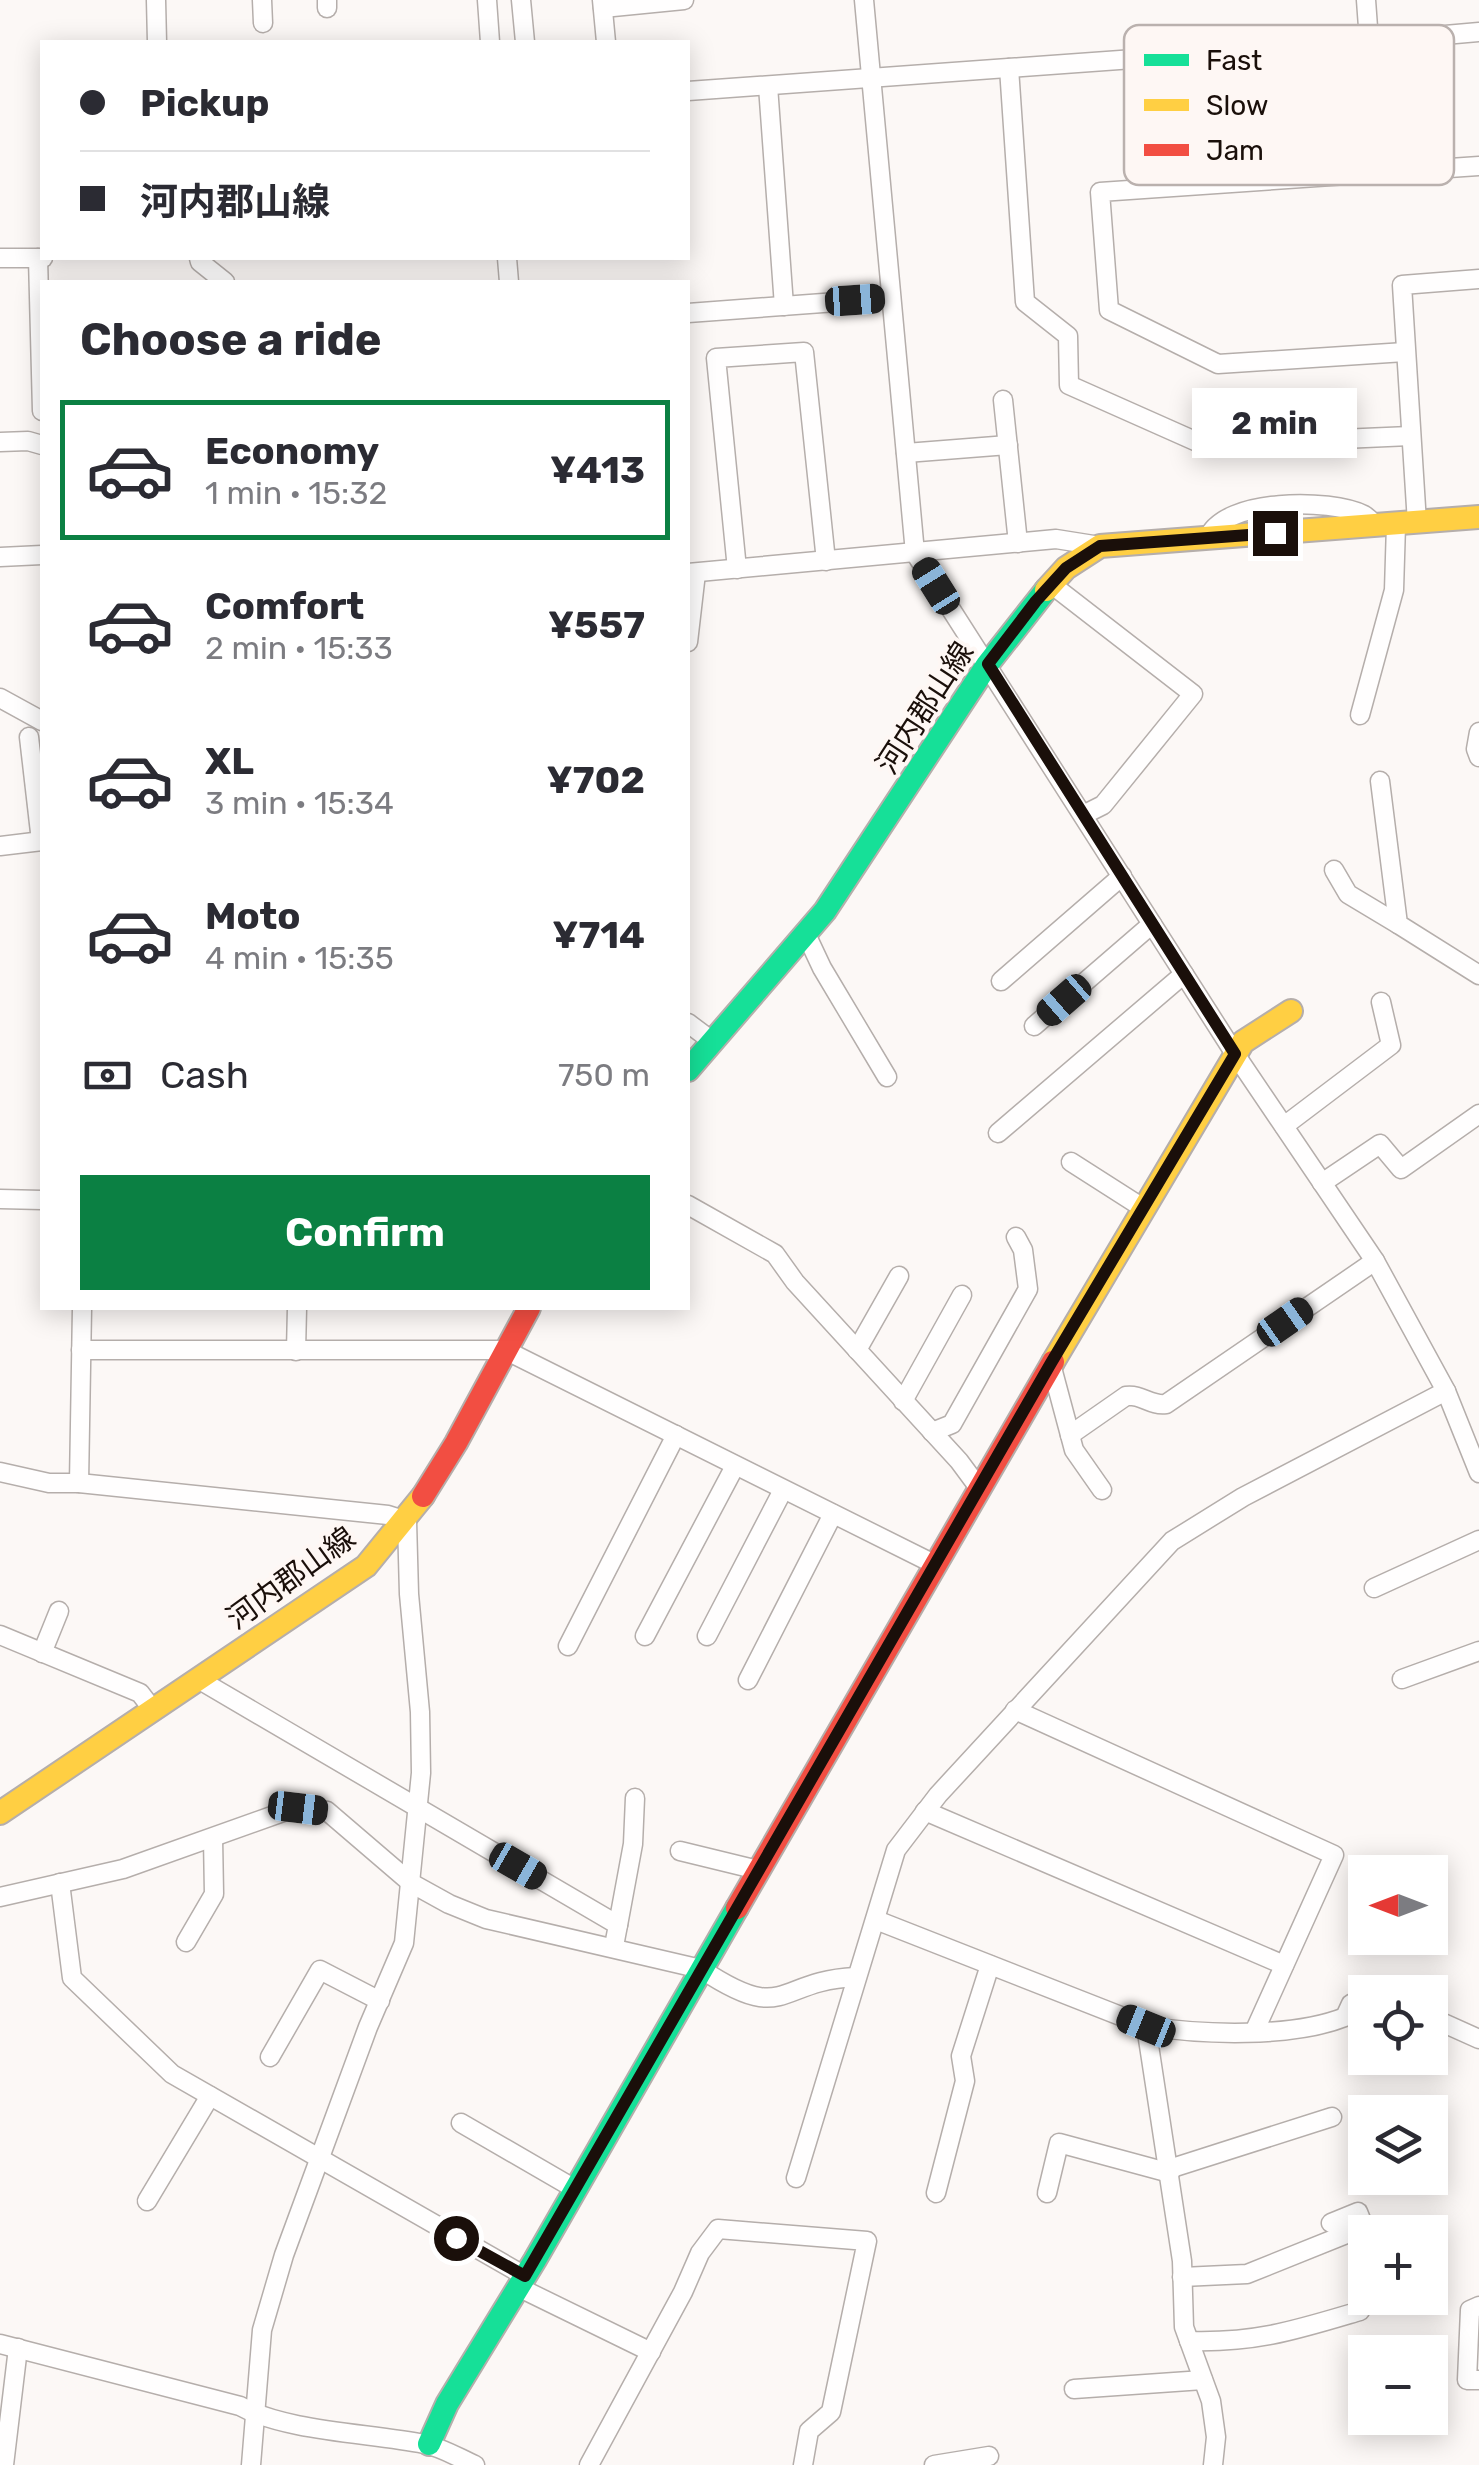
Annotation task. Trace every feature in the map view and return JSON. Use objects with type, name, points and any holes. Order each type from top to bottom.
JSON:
[{"type":"main road","points":[[1100,546],[1479,517]]},
{"type":"main road","name":"河内郡山線","points":[[690,1068],[825,911],[988,664],[1066,568],[1100,546]]},
{"type":"main road","points":[[428,2444],[934,1564],[1235,1054],[1244,1042],[1291,1011]]},
{"type":"main road","name":"河内郡山線","points":[[0,1813],[366,1566],[407,1521],[447,1458],[528,1310]]},
{"type":"street","points":[[156,0],[157,40]]},
{"type":"street","points":[[262,0],[263,23]]},
{"type":"street","points":[[486,0],[490,40]]},
{"type":"street","points":[[521,0],[525,40]]},
{"type":"street","points":[[606,40],[603,4],[684,0]]},
{"type":"street","points":[[864,0],[915,553],[1235,1054],[1374,1261],[1446,1392],[1479,1473]]},
{"type":"street","points":[[1366,0],[1368,25]]},
{"type":"street","points":[[1454,34],[1479,32]]},
{"type":"street","points":[[690,91],[1124,59]]},
{"type":"street","points":[[1009,68],[1025,302],[1068,336],[1069,385],[1204,446],[1410,436]]},
{"type":"street","points":[[768,86],[784,306]]},
{"type":"street","points":[[1454,168],[1479,166]]},
{"type":"street","points":[[1202,185],[1100,192],[1108,310],[1218,364],[1405,352]]},
{"type":"street","points":[[0,258],[40,258]]},
{"type":"street","points":[[200,260],[222,280]]},
{"type":"street","points":[[1360,715],[1394,590],[1397,525],[1410,436],[1402,285],[1479,279]]},
{"type":"street","points":[[690,313],[891,298]]},
{"type":"street","points":[[737,569],[716,358],[804,352],[826,561]]},
{"type":"street","points":[[1003,400],[1018,543]]},
{"type":"street","points":[[0,442],[40,444]]},
{"type":"street","points":[[906,453],[1008,446]]},
{"type":"street","points":[[690,608],[692,573],[1056,539],[1100,546]]},
{"type":"street","points":[[0,556],[40,555]]},
{"type":"street","points":[[1051,584],[1193,694],[1104,804],[1083,815]]},
{"type":"street","points":[[0,698],[40,719]]},
{"type":"street","points":[[1479,732],[1479,758]]},
{"type":"street","points":[[29,737],[40,825]]},
{"type":"street","points":[[1380,782],[1398,924]]},
{"type":"street","points":[[0,846],[40,841]]},
{"type":"street","points":[[1334,870],[1348,894],[1479,975]]},
{"type":"street","points":[[1001,981],[1122,876]]},
{"type":"street","points":[[1034,1026],[1152,924]]},
{"type":"street","points":[[806,934],[886,1077]]},
{"type":"street","points":[[998,1133],[1184,974]]},
{"type":"street","points":[[1284,1126],[1392,1045],[1381,1002]]},
{"type":"street","points":[[690,1025],[712,1042]]},
{"type":"street","points":[[1322,1183],[1380,1144],[1402,1170],[1479,1114]]},
{"type":"street","points":[[1071,1162],[1143,1208]]},
{"type":"street","points":[[0,1200],[40,1200]]},
{"type":"street","points":[[690,1206],[776,1254],[796,1282],[979,1488]]},
{"type":"street","points":[[932,1432],[952,1424],[1028,1288],[1023,1250],[1016,1237]]},
{"type":"street","points":[[1070,1436],[1126,1396],[1166,1404],[1374,1261]]},
{"type":"street","points":[[857,1350],[899,1276]]},
{"type":"street","points":[[904,1400],[962,1296]]},
{"type":"street","points":[[79,1483],[82,1310]]},
{"type":"street","points":[[296,1310],[296,1350]]},
{"type":"street","points":[[81,1350],[505,1350],[934,1564]]},
{"type":"street","points":[[1051,1363],[1074,1450],[1102,1490]]},
{"type":"street","points":[[796,2178],[896,1850],[926,1811],[1172,1541],[1244,1497],[1446,1392]]},
{"type":"street","points":[[568,1646],[676,1435]]},
{"type":"street","points":[[645,1636],[735,1466]]},
{"type":"street","points":[[0,1472],[49,1483],[388,1515],[407,1521],[408,1594],[420,1712],[421,1773],[404,1943],[284,2255],[262,2330],[251,2465]]},
{"type":"street","points":[[706,1636],[783,1490]]},
{"type":"street","points":[[748,1680],[832,1514]]},
{"type":"street","points":[[1374,1588],[1479,1540]]},
{"type":"street","points":[[42,1652],[58,1611]]},
{"type":"street","points":[[0,1635],[140,1693],[153,1710]]},
{"type":"street","points":[[1402,1679],[1479,1651]]},
{"type":"street","points":[[198,1679],[618,1925]]},
{"type":"street","points":[[1014,1710],[1334,1854],[1255,2030]]},
{"type":"street","points":[[614,1946],[633,1844],[635,1798]]},
{"type":"street","points":[[0,1896],[123,1870],[298,1808],[327,1811],[411,1884],[486,1918],[702,1969],[730,1988],[767,2000],[855,1977]]},
{"type":"street","points":[[926,1811],[1284,1965]]},
{"type":"street","points":[[186,1942],[215,1889],[213,1838]]},
{"type":"street","points":[[680,1851],[758,1870]]},
{"type":"street","points":[[60,1883],[72,1978],[172,2074],[522,2282],[650,2352]]},
{"type":"street","points":[[876,1920],[1146,2026],[1186,2032],[1317,2028],[1345,2018],[1348,2011]]},
{"type":"street","points":[[936,2193],[966,2081],[961,2056],[990,1965]]},
{"type":"street","points":[[270,2057],[320,1970],[380,2001]]},
{"type":"street","points":[[1448,2025],[1479,2039]]},
{"type":"street","points":[[1146,2026],[1170,2171],[1184,2327],[1212,2402],[1214,2465]]},
{"type":"street","points":[[147,2201],[210,2096]]},
{"type":"street","points":[[1046,2193],[1059,2143],[1170,2171],[1332,2117]]},
{"type":"street","points":[[461,2123],[576,2189]]},
{"type":"street","points":[[1182,2277],[1247,2274],[1364,2227],[1358,2212],[1331,2223]]},
{"type":"street","points":[[589,2465],[683,2292],[700,2253],[718,2229],[867,2241],[831,2412],[809,2430],[803,2465]]},
{"type":"street","points":[[1479,2306],[1470,2310],[1467,2380],[1479,2380]]},
{"type":"street","points":[[1189,2341],[1272,2338],[1348,2315]]},
{"type":"street","points":[[4,2465],[9,2346],[240,2406],[254,2414],[346,2433],[428,2444],[475,2465]]},
{"type":"street","points":[[1074,2389],[1203,2380]]},
{"type":"street","points":[[934,2465],[989,2456]]},
{"type":"traffic: fast","points":[[690,1068],[825,911],[987,665],[1046,590]]},
{"type":"traffic: fast","points":[[429,2444],[447,2404],[535,2260],[737,1908]]},
{"type":"traffic: slow","points":[[1046,590],[1066,568],[1100,546],[1479,517]]},
{"type":"traffic: slow","points":[[1053,1362],[1243,1042],[1291,1011]]},
{"type":"traffic: slow","points":[[0,1813],[366,1566],[423,1496]]},
{"type":"traffic: jam","points":[[423,1496],[528,1310]]},
{"type":"traffic: jam","points":[[737,1908],[1053,1362]]},
{"type":"route","points":[[456,2238],[525,2276],[934,1564],[1235,1054],[988,664],[1066,568],[1100,546],[1275,533]]}]
